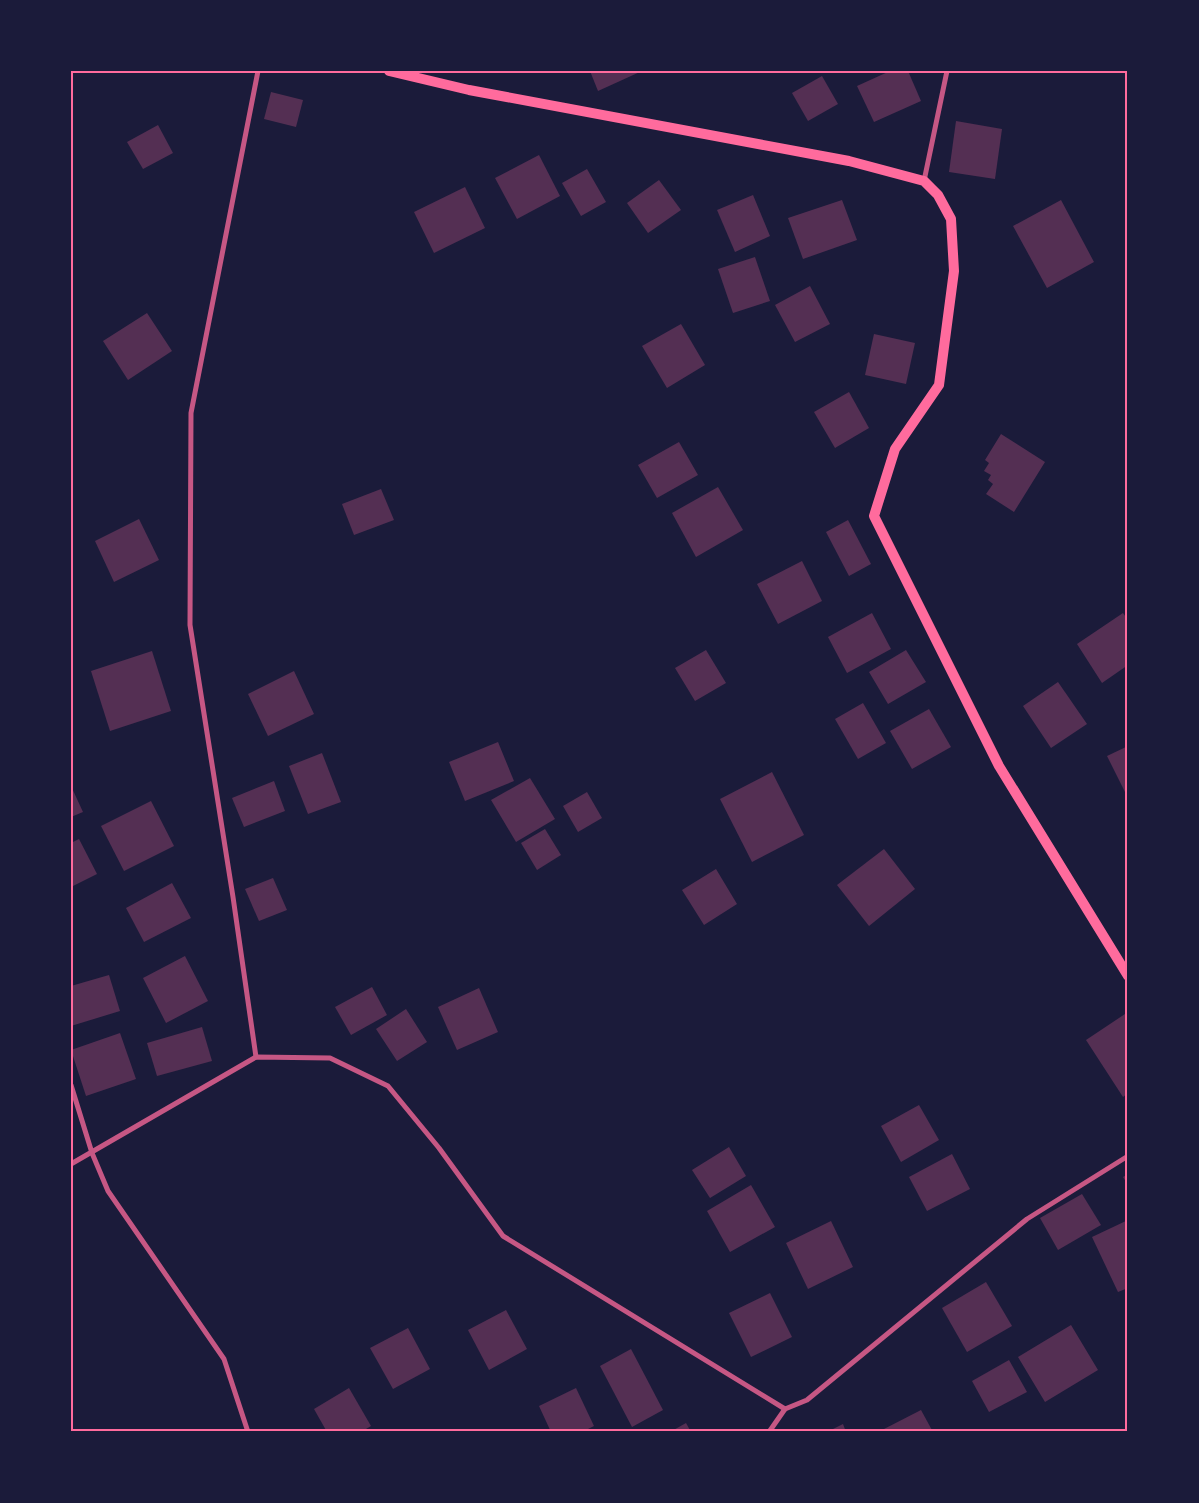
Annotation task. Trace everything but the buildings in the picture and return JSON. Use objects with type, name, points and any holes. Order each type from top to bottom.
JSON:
[{"type":"main road","points":[[389,71],[469,90],[849,161],[924,181],[938,195],[951,218],[954,270],[939,385],[895,448],[874,516],[999,766],[1128,976]]},
{"type":"street","points":[[256,1057],[190,616],[191,413],[258,71]]},
{"type":"street","points":[[924,181],[947,71]]},
{"type":"street","points":[[71,1164],[256,1057],[330,1058],[388,1086],[439,1148],[503,1236],[785,1408]]},
{"type":"street","points":[[71,1085],[92,1153],[108,1191],[224,1359],[248,1432]]},
{"type":"street","points":[[769,1432],[785,1408],[807,1400],[1027,1219],[1128,1156]]}]
